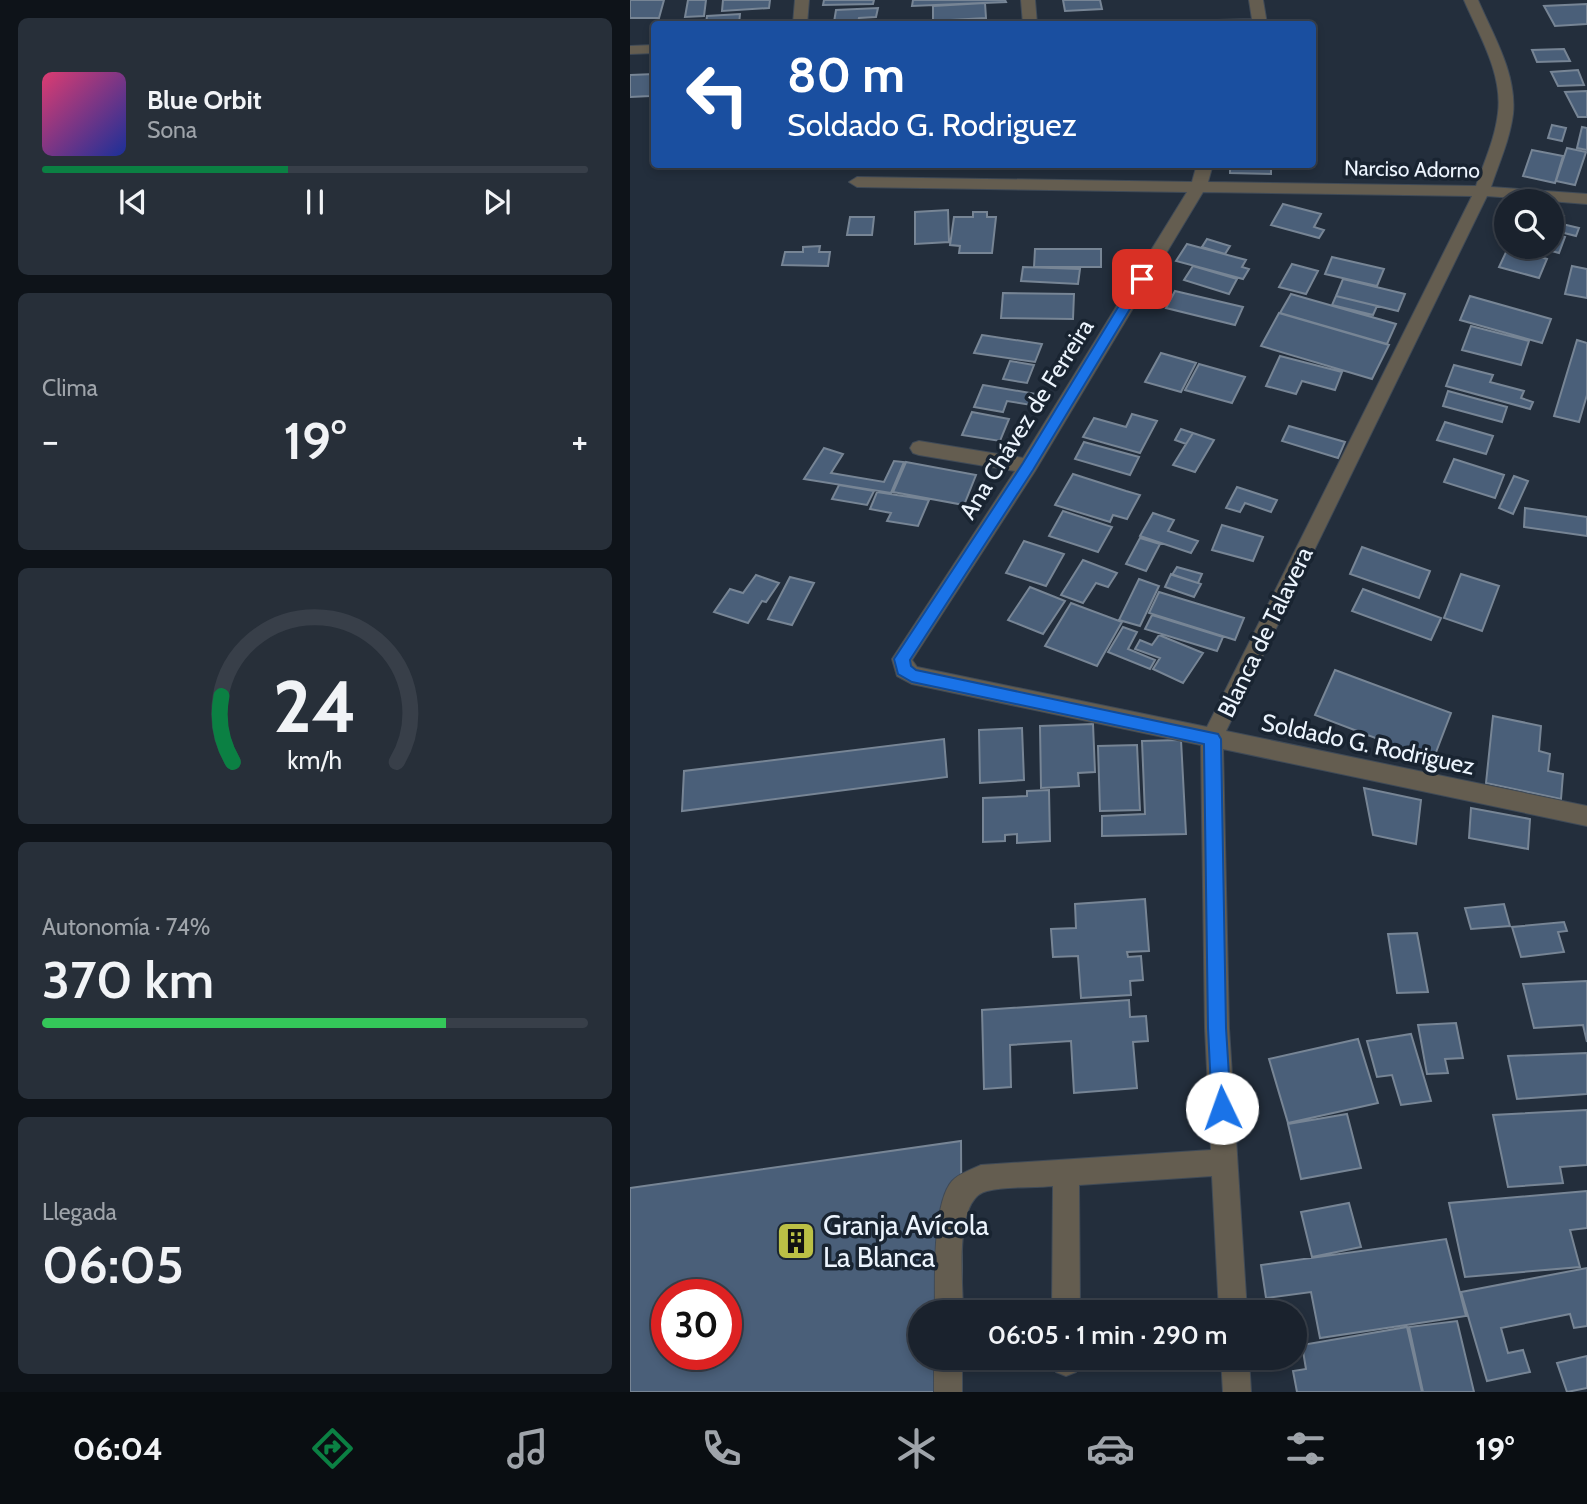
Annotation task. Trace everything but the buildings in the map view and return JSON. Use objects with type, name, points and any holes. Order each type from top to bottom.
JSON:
[{"type":"street","points":[[800,21],[802,0]]},
{"type":"street","points":[[1028,0],[1030,21]]},
{"type":"street","points":[[1256,0],[1260,21]]},
{"type":"street","name":"Blanca de Talavera","points":[[1232,1300],[1217,1028],[1212,739],[1482,191],[1505,121],[1507,101],[1505,85],[1471,0]]},
{"type":"street","points":[[630,50],[651,49]]},
{"type":"street","name":"Ana Chávez de Ferreira","points":[[902,659],[1028,466],[1199,186],[1204,168]]},
{"type":"street","name":"Narciso Adorno","points":[[857,182],[1482,191],[1587,199]]},
{"type":"street","points":[[919,448],[1028,466]]},
{"type":"street","name":"Soldado G. Rodriguez","points":[[902,659],[904,670],[912,675],[1587,816]]},
{"type":"street","points":[[949,1300],[951,1217],[961,1191],[981,1178],[1224,1162]]},
{"type":"street","points":[[1066,1172],[1066,1300]]},
{"type":"street","points":[[948,1370],[948,1392]]},
{"type":"street","points":[[1236,1370],[1237,1392]]},
{"type":"place","name":"Granja Avícola La Blanca","points":[[796,1241]]},
{"type":"route","points":[[1142,279],[1028,466],[902,659],[904,670],[912,675],[1212,739],[1217,1028],[1222,1108]]}]
